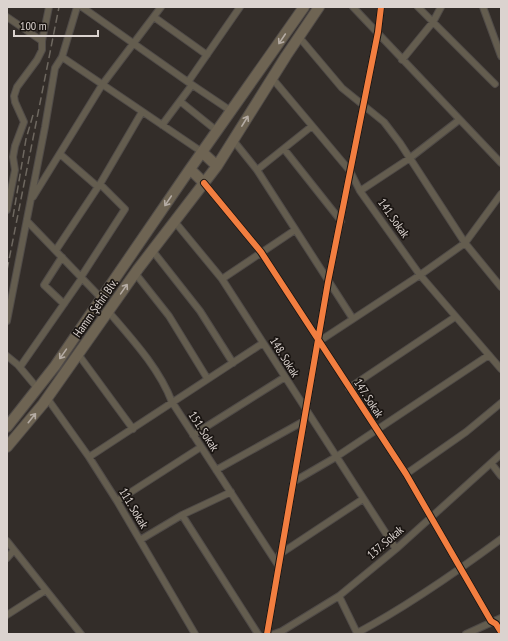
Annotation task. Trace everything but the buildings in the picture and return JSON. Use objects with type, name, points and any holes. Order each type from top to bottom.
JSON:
[{"type":"main road","name":"Hamm Şehri Blv.","points":[[7,427],[38,389],[102,299],[190,169],[304,7]]},
{"type":"main road","name":"Hamm Şehri Blv.","points":[[7,447],[47,398],[152,250],[217,166],[272,78],[319,7]]},
{"type":"main road","points":[[202,152],[217,166]]},
{"type":"main road","points":[[190,169],[204,183]]},
{"type":"street","points":[[7,209],[15,170],[13,157],[14,146],[24,122],[15,102],[14,96],[17,87],[37,60],[42,50],[42,41],[49,7]]},
{"type":"street","points":[[7,320],[27,221],[54,72],[56,65],[62,57],[77,7]]},
{"type":"street","points":[[82,7],[90,10],[133,45],[231,111]]},
{"type":"street","points":[[30,202],[102,85],[161,7]]},
{"type":"street","points":[[162,126],[181,102],[190,83],[207,55],[240,7]]},
{"type":"street","points":[[353,7],[501,163]]},
{"type":"street","points":[[267,634],[328,282],[378,32],[381,7]]},
{"type":"street","points":[[418,7],[495,84]]},
{"type":"street","points":[[402,60],[433,22],[441,7]]},
{"type":"street","points":[[483,7],[501,56]]},
{"type":"street","points":[[7,17],[42,41]]},
{"type":"street","points":[[154,17],[207,55]]},
{"type":"street","points":[[299,37],[342,88],[362,106],[372,111],[384,122],[410,158],[465,243],[501,287]]},
{"type":"street","points":[[62,57],[202,152]]},
{"type":"street","name":"141. Sokak","points":[[272,78],[350,171],[360,190],[420,275],[501,368]]},
{"type":"street","points":[[7,98],[15,102]]},
{"type":"street","points":[[181,102],[217,131]]},
{"type":"street","points":[[56,250],[99,185],[142,112]]},
{"type":"street","points":[[360,190],[410,158],[459,120]]},
{"type":"street","points":[[257,170],[312,126]]},
{"type":"street","points":[[233,140],[257,170],[353,319]]},
{"type":"street","points":[[284,149],[341,221]]},
{"type":"street","points":[[7,153],[13,157]]},
{"type":"street","points":[[20,367],[82,278],[125,209],[99,185],[60,154]]},
{"type":"street","name":"147. Sokak","points":[[204,183],[260,252],[406,474],[493,622],[501,632]]},
{"type":"street","points":[[318,342],[420,275],[465,243],[501,194]]},
{"type":"street","points":[[27,221],[102,299]]},
{"type":"street","name":"148. Sokak","points":[[175,222],[222,279],[306,412],[396,549]]},
{"type":"street","points":[[222,279],[260,252],[295,230]]},
{"type":"street","points":[[152,250],[200,311],[233,363]]},
{"type":"street","points":[[62,257],[44,285],[64,304]]},
{"type":"street","points":[[135,274],[170,316],[207,378]]},
{"type":"street","name":"151. Sokak","points":[[108,311],[131,338],[165,385],[172,402],[278,565]]},
{"type":"street","points":[[349,388],[455,317]]},
{"type":"street","points":[[89,457],[133,429],[207,378],[263,343]]},
{"type":"street","points":[[78,354],[133,429]]},
{"type":"street","points":[[293,482],[336,457],[489,354]]},
{"type":"street","points":[[7,356],[20,367],[38,389]]},
{"type":"street","points":[[193,435],[285,377]]},
{"type":"street","name":"111. Sokak","points":[[47,398],[89,457],[117,501],[194,634]]},
{"type":"street","points":[[406,474],[466,432],[501,403]]},
{"type":"street","points":[[216,470],[304,421]]},
{"type":"street","points":[[117,501],[201,447]]},
{"type":"street","name":"137. Sokak","points":[[274,634],[282,631],[339,596],[396,549],[501,454]]},
{"type":"street","points":[[491,463],[501,476]]},
{"type":"street","points":[[140,540],[182,515],[231,492]]},
{"type":"street","points":[[280,554],[364,499]]},
{"type":"street","points":[[182,515],[258,634]]},
{"type":"street","points":[[339,596],[357,634],[382,620],[462,568],[501,539]]},
{"type":"street","points":[[7,541],[81,634]]},
{"type":"street","points":[[7,558],[14,550]]},
{"type":"street","points":[[7,615],[46,590]]},
{"type":"street","points":[[466,634],[501,618]]},
{"type":"railway","points":[[7,270],[59,7]]},
{"type":"railway","points":[[13,217],[26,139],[33,115]]},
{"type":"cycle path","points":[[267,634],[328,282],[378,32],[381,7]]},
{"type":"cycle path","points":[[204,183],[261,252],[406,474],[491,621],[496,624],[501,632]]}]
